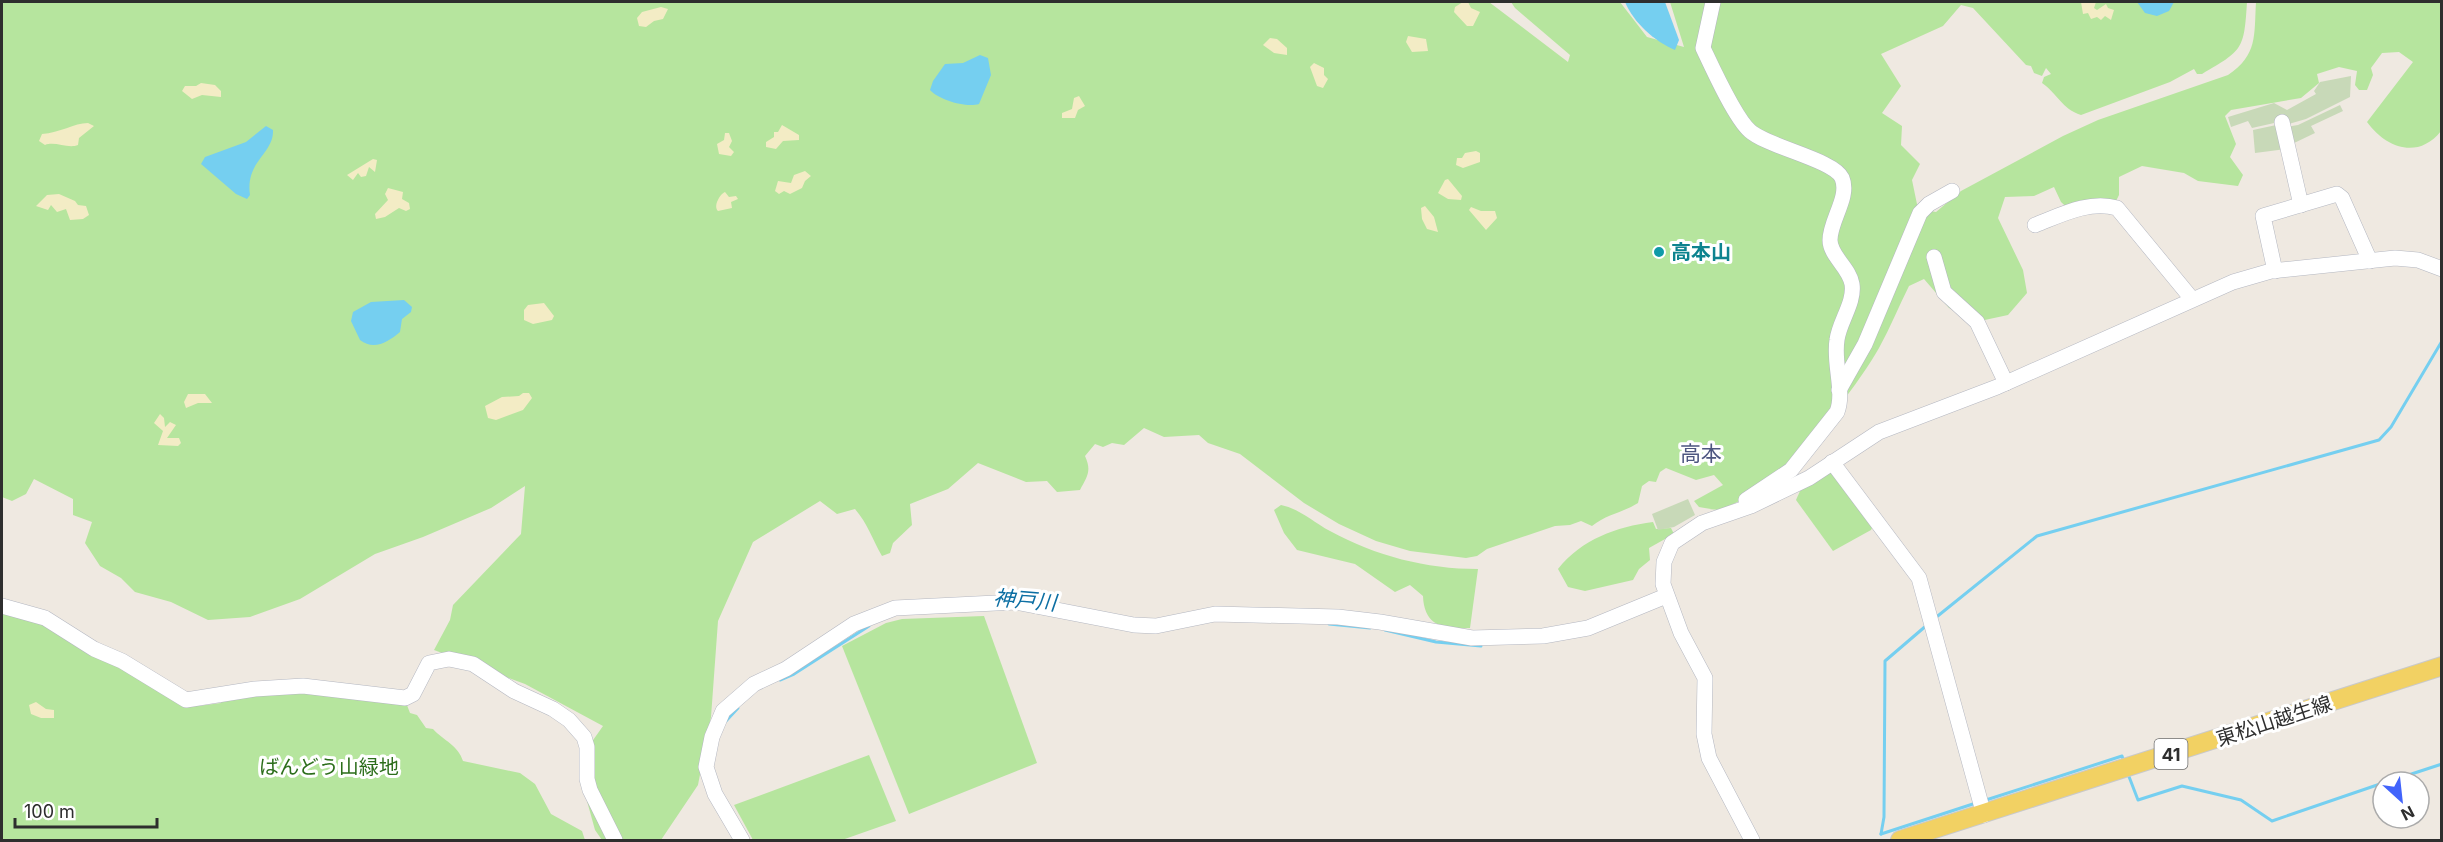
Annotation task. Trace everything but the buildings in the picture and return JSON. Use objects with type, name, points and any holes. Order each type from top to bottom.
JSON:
[{"type":"main road","name":"東松山越生線","points":[[1900,840],[1984,815],[2442,666]]},
{"type":"street","points":[[1713,2],[1703,48],[1749,130],[1764,140],[1832,167],[1842,177],[1844,191],[1830,241],[1834,252],[1847,269],[1852,285],[1851,297],[1836,341],[1840,403],[1837,412],[1791,470],[1752,495],[1733,512]]},
{"type":"street","points":[[2282,122],[2301,205]]},
{"type":"street","points":[[1839,390],[1865,344],[1920,213],[1929,204],[1952,191]]},
{"type":"street","points":[[2276,271],[2263,216],[2337,194],[2342,198],[2370,261]]},
{"type":"street","points":[[2035,225],[2086,207],[2104,204],[2117,208],[2192,299]]},
{"type":"street","points":[[1934,257],[1944,292],[1977,322],[2006,383]]},
{"type":"street","points":[[1752,840],[1709,758],[1704,734],[1705,678],[1666,596],[1662,572],[1672,543],[1702,523],[1788,489],[1879,432],[2090,348],[2233,282],[2276,271],[2395,258],[2418,260],[2442,269]]},
{"type":"street","points":[[1832,462],[1919,578],[1984,815]]},
{"type":"street","points":[[742,840],[715,794],[706,767],[712,737],[723,711],[754,684],[786,669],[854,624],[895,608],[1016,602],[1134,625],[1156,626],[1215,614],[1338,617],[1380,621],[1472,638],[1543,636],[1588,628],[1666,596]]},
{"type":"street","points":[[2,606],[45,618],[94,650],[122,661],[186,700],[255,689],[303,686],[405,698],[417,689],[429,663],[441,659],[463,660],[532,701],[553,709],[577,728],[588,747],[590,790],[615,840]]},
{"type":"green space","points":[[2,2],[1489,2],[1568,62],[1570,55],[1511,2],[1620,2],[1647,37],[1684,47],[1670,2],[2247,2],[2242,40],[2239,47],[2226,59],[2202,74],[2197,74],[2194,69],[2170,82],[2081,115],[2064,105],[2042,83],[2044,77],[2051,74],[2046,68],[2042,76],[2034,73],[2031,66],[2026,65],[1973,8],[1961,5],[1943,26],[1881,54],[1901,86],[1882,113],[1902,126],[1901,145],[1920,164],[1912,180],[1918,209],[1936,212],[1961,191],[2063,136],[2098,120],[2228,75],[2245,60],[2250,52],[2254,34],[2256,2],[2441,2],[2441,131],[2432,140],[2422,145],[2412,148],[2402,147],[2383,138],[2367,122],[2413,62],[2399,52],[2382,53],[2371,68],[2373,75],[2367,90],[2359,90],[2355,85],[2357,71],[2339,67],[2317,74],[2319,83],[2301,98],[2231,110],[2225,116],[2236,144],[2230,157],[2243,175],[2238,186],[2198,181],[2184,173],[2142,166],[2119,177],[2119,195],[2113,207],[2075,215],[2061,202],[2054,187],[2034,196],[2005,197],[1998,218],[2023,270],[2027,293],[2008,315],[1980,321],[1949,308],[1924,279],[1909,286],[1879,348],[1832,415],[1811,440],[1766,483],[1743,499],[1722,509],[1699,507],[1694,501],[1723,485],[1714,475],[1696,480],[1666,468],[1660,472],[1656,482],[1649,481],[1642,486],[1638,503],[1592,526],[1581,521],[1570,525],[1555,526],[1487,549],[1477,556],[1466,558],[1410,551],[1376,541],[1339,524],[1304,503],[1240,454],[1208,443],[1199,435],[1164,437],[1144,428],[1124,445],[1112,443],[1103,447],[1095,444],[1085,456],[1087,477],[1080,490],[1057,492],[1047,481],[1026,482],[978,463],[948,489],[910,504],[912,525],[893,543],[890,553],[882,556],[867,526],[855,509],[837,514],[820,501],[753,542],[718,621],[711,717],[698,785],[661,840],[602,840],[595,830],[587,801],[591,743],[603,726],[525,684],[434,650],[450,620],[453,605],[521,534],[525,486],[491,508],[423,537],[375,554],[300,599],[250,617],[208,620],[171,602],[135,592],[121,578],[100,566],[85,543],[92,522],[73,515],[73,499],[34,479],[26,494],[12,501],[2,497]]},
{"type":"green space","points":[[2351,76],[2350,97],[2306,119],[2285,125],[2283,121],[2252,128],[2248,121],[2231,127],[2228,117],[2274,103],[2287,110],[2316,94],[2314,91],[2320,82]]},
{"type":"green space","points":[[2340,105],[2343,111],[2311,126],[2315,133],[2290,145],[2286,127],[2298,125]]},
{"type":"green space","points":[[2281,124],[2286,149],[2255,153],[2253,130]]},
{"type":"green space","points":[[1832,470],[1874,524],[1871,530],[1833,551],[1796,500],[1800,491]]},
{"type":"green space","points":[[1688,499],[1695,515],[1674,527],[1658,530],[1652,514]]},
{"type":"green space","points":[[1281,505],[1300,513],[1347,540],[1383,554],[1439,567],[1478,569],[1470,628],[1444,627],[1431,620],[1424,606],[1423,596],[1410,585],[1395,592],[1355,564],[1297,550],[1284,533],[1274,510]]},
{"type":"green space","points":[[1653,522],[1656,529],[1671,528],[1674,534],[1649,548],[1650,560],[1639,569],[1633,580],[1585,591],[1568,587],[1558,569],[1578,550],[1613,531]]},
{"type":"green space","name":"ばんどう山緑地","points":[[2,609],[49,625],[196,702],[198,706],[221,703],[222,697],[300,690],[405,700],[410,713],[417,715],[426,728],[433,729],[454,747],[463,761],[520,773],[535,784],[551,814],[582,831],[585,840],[2,840]]},
{"type":"green space","points":[[984,616],[1037,763],[909,814],[842,646],[886,623],[902,619]]},
{"type":"green space","points":[[869,755],[896,821],[842,840],[753,840],[734,805]]},
{"type":"sand","points":[[1468,2],[1471,8],[1480,12],[1473,26],[1467,26],[1454,12],[1455,7]]},
{"type":"sand","points":[[2081,2],[2096,2],[2094,8],[2097,10],[2106,4],[2108,8],[2114,10],[2111,20],[2105,16],[2101,20],[2097,17],[2091,19],[2088,13],[2083,14]]},
{"type":"sand","points":[[661,7],[668,9],[663,19],[654,21],[646,27],[639,26],[637,18],[642,12]]},
{"type":"sand","points":[[1408,36],[1426,39],[1428,51],[1412,52],[1406,42]]},
{"type":"sand","points":[[1270,38],[1277,39],[1287,48],[1287,55],[1274,53],[1263,45]]},
{"type":"sand","points":[[1314,63],[1324,68],[1324,75],[1328,79],[1323,88],[1317,86],[1310,67]]},
{"type":"sand","points":[[201,83],[215,85],[221,91],[221,97],[202,95],[192,99],[182,91],[185,86],[196,86]]},
{"type":"sand","points":[[1079,96],[1085,106],[1078,110],[1075,118],[1062,118],[1062,113],[1072,109],[1074,98]]},
{"type":"sand","points":[[88,123],[94,126],[79,138],[78,145],[45,145],[39,141],[42,134]]},
{"type":"sand","points":[[782,125],[799,135],[799,140],[783,141],[776,149],[766,147],[766,142],[774,137],[774,132],[778,132]]},
{"type":"sand","points":[[725,133],[729,133],[732,141],[729,147],[734,152],[731,156],[719,154],[717,144],[724,140]]},
{"type":"sand","points":[[1476,151],[1480,153],[1480,162],[1463,168],[1456,165],[1457,158],[1462,158],[1465,153]]},
{"type":"sand","points":[[373,159],[377,160],[375,172],[369,167],[366,176],[361,177],[358,173],[353,180],[347,175]]},
{"type":"sand","points":[[805,171],[811,176],[802,188],[790,194],[784,191],[779,194],[775,191],[778,181],[791,183],[794,175]]},
{"type":"sand","points":[[1448,179],[1462,196],[1461,200],[1448,199],[1438,193],[1445,180]]},
{"type":"sand","points":[[388,188],[403,192],[402,199],[409,203],[410,209],[406,211],[399,208],[385,217],[376,219],[375,214],[388,200],[385,194]]},
{"type":"sand","points":[[725,192],[729,197],[736,196],[738,199],[731,202],[732,208],[718,211],[716,206],[718,200]]},
{"type":"sand","points":[[59,194],[75,201],[78,205],[86,206],[89,215],[83,219],[70,220],[66,209],[57,212],[51,205],[48,210],[36,206],[47,195]]},
{"type":"sand","points":[[1425,206],[1434,217],[1438,232],[1427,229],[1422,219],[1421,208]]},
{"type":"sand","points":[[1471,207],[1481,211],[1495,211],[1497,218],[1486,230],[1469,210]]},
{"type":"sand","points":[[544,303],[554,316],[552,320],[533,324],[524,320],[524,310],[528,305]]},
{"type":"sand","points":[[529,393],[532,398],[523,410],[496,420],[488,418],[485,406],[502,397],[519,396]]},
{"type":"sand","points":[[188,394],[205,394],[212,403],[198,403],[186,408],[184,402]]},
{"type":"sand","points":[[160,414],[164,418],[165,427],[170,422],[176,425],[167,438],[179,438],[181,443],[178,446],[158,445],[163,431],[154,423]]},
{"type":"sand","points":[[36,702],[46,709],[54,710],[54,718],[41,718],[31,714],[29,705]]},
{"type":"water","points":[[1625,2],[1665,2],[1679,40],[1675,50],[1646,31]]},
{"type":"water","points":[[2137,2],[2174,2],[2169,11],[2157,16],[2145,13]]},
{"type":"water","points":[[980,55],[988,58],[991,75],[979,104],[967,105],[953,102],[930,90],[933,81],[945,64],[963,63]]},
{"type":"water","points":[[266,126],[273,130],[272,138],[255,166],[250,183],[250,195],[247,199],[236,194],[201,164],[205,157],[246,142]]},
{"type":"water","points":[[404,300],[412,307],[411,312],[402,319],[400,332],[386,342],[376,345],[360,340],[351,321],[353,312],[371,302]]},
{"type":"waterway","points":[[1934,619],[2037,536],[2379,440],[2391,427],[2442,341]]},
{"type":"waterway","name":"神戸川","points":[[1329,624],[1370,628]]},
{"type":"waterway","points":[[1881,834],[1884,817],[1885,661],[1927,625]]},
{"type":"waterway","name":"神戸川","points":[[780,680],[794,674],[869,626]]},
{"type":"waterway","name":"神戸川","points":[[1385,630],[1436,642],[1481,646]]},
{"type":"waterway","name":"神戸川","points":[[726,721],[738,708]]},
{"type":"waterway","points":[[1986,800],[2122,756],[2124,762]]},
{"type":"waterway","points":[[2424,770],[2442,764]]},
{"type":"waterway","points":[[2128,774],[2138,800],[2182,786],[2241,800],[2272,821],[2371,787]]},
{"type":"waterway","points":[[1881,834],[1976,803]]},
{"type":"place","name":"高本山","points":[[1659,252]]},
{"type":"district","name":"高本","points":[[1701,453]]}]
